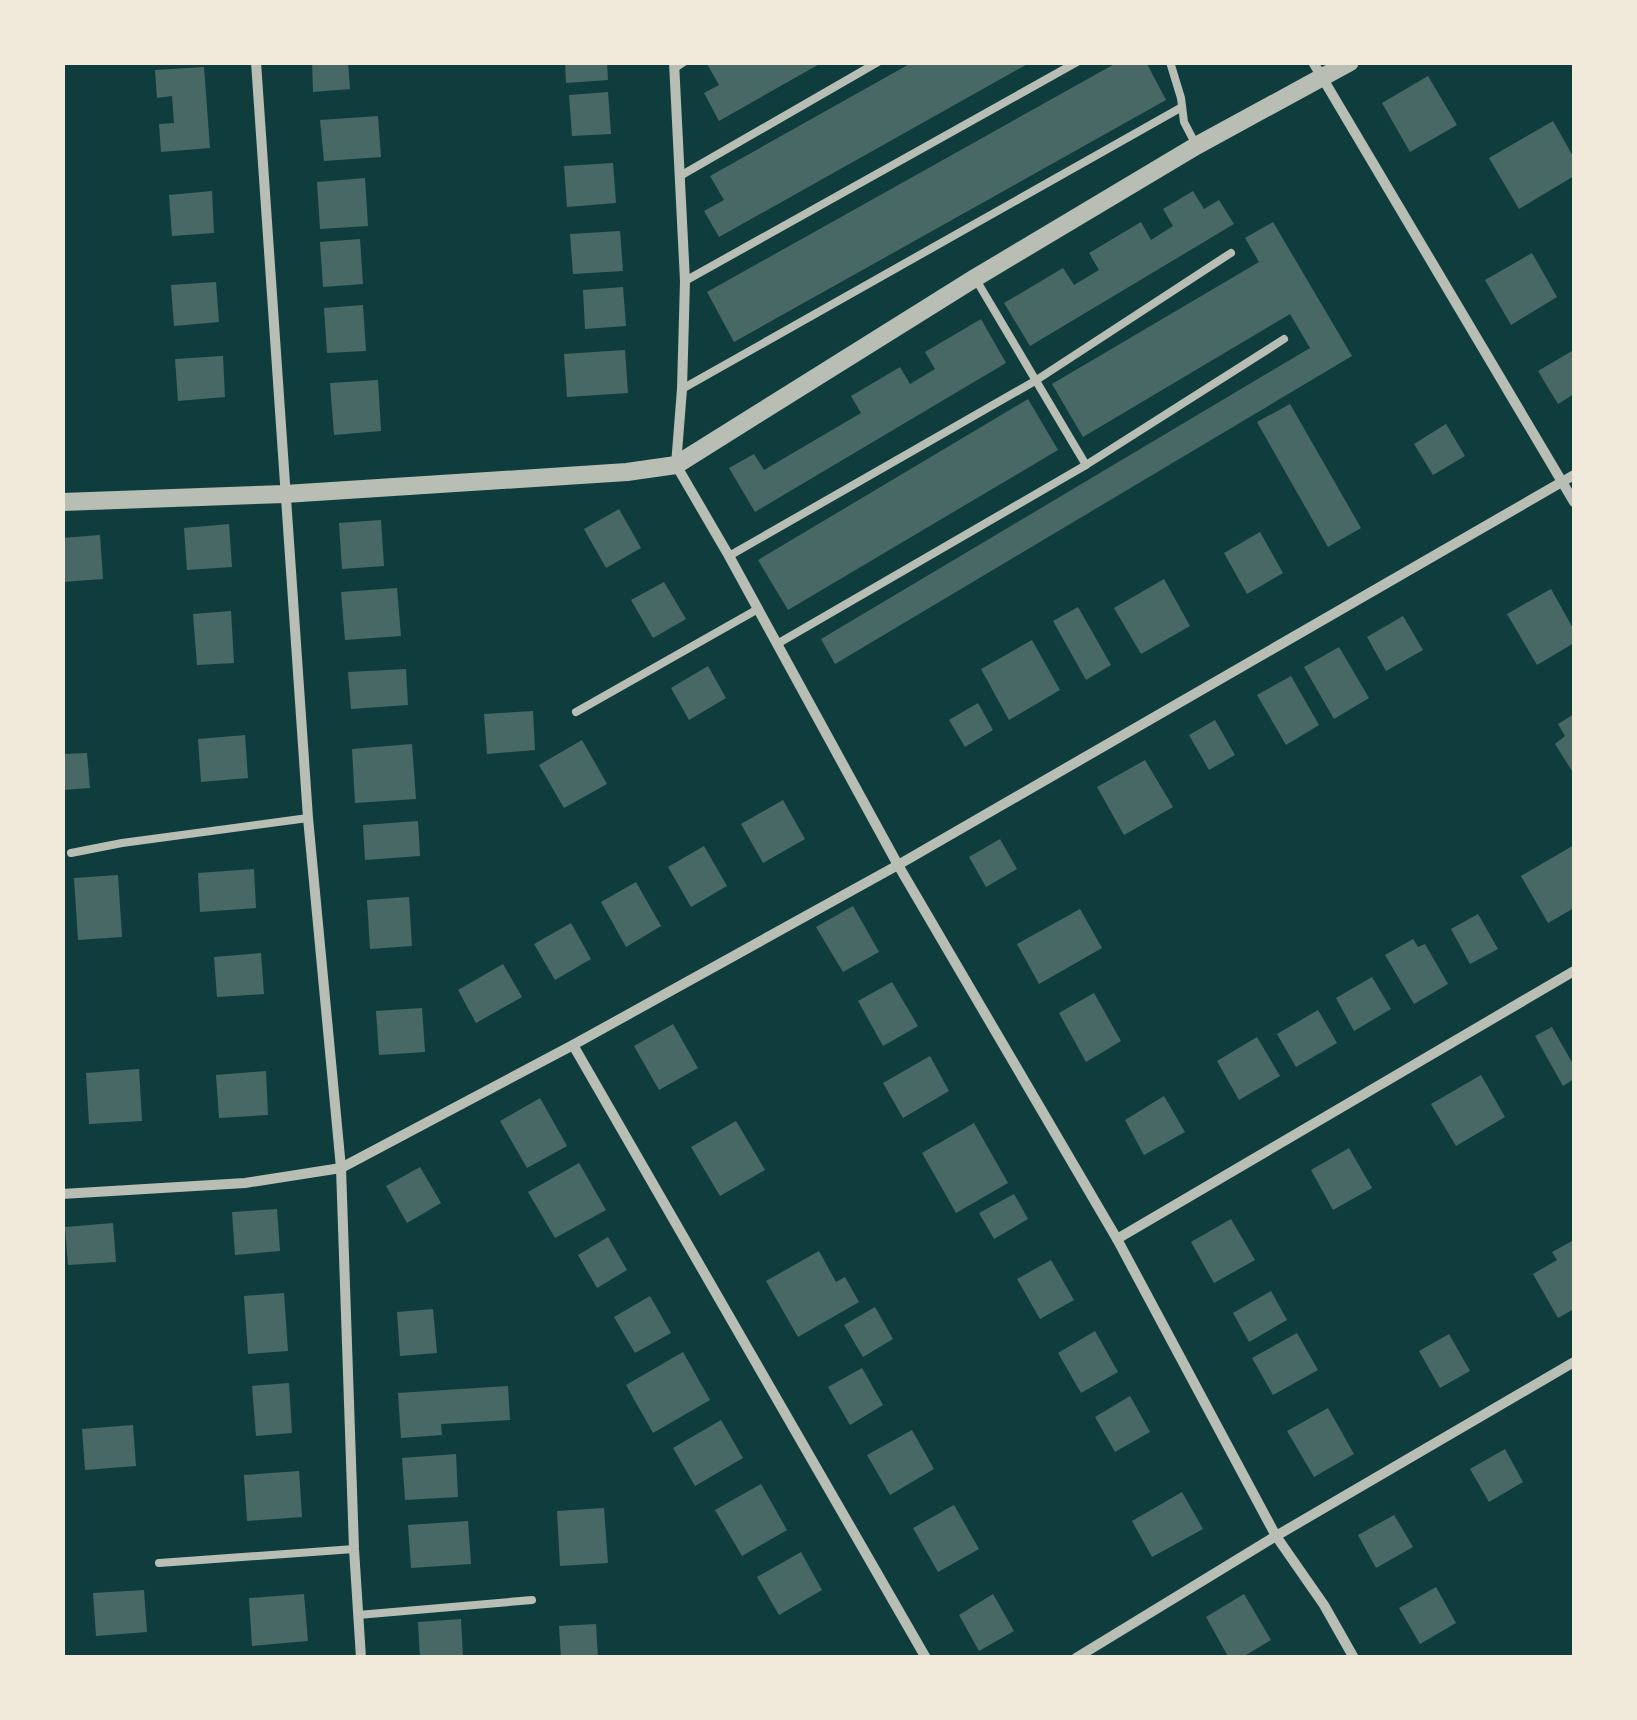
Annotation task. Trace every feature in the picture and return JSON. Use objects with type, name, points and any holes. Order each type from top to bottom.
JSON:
[{"type":"street","points":[[256,62],[308,818],[341,1168],[361,1658]]},
{"type":"street","points":[[62,502],[285,494],[627,472],[676,465],[1318,70],[1350,62]]},
{"type":"street","points":[[678,64],[685,281],[676,465],[898,866],[1117,1239],[1276,1536],[1324,1605],[1354,1658]]},
{"type":"street","points":[[1318,70],[1574,502]]},
{"type":"street","points":[[62,1194],[244,1183],[341,1168],[898,866],[1574,475]]},
{"type":"street","points":[[1117,1239],[1574,971]]},
{"type":"street","points":[[573,1044],[926,1658]]},
{"type":"street","points":[[1076,1658],[1574,1362]]},
{"type":"lane","points":[[680,176],[878,62]]},
{"type":"lane","points":[[685,281],[1076,62]]},
{"type":"lane","points":[[1170,62],[1184,122],[1196,146]]},
{"type":"lane","points":[[682,389],[1182,107]]},
{"type":"lane","points":[[729,556],[1035,381],[1231,253]]},
{"type":"lane","points":[[975,278],[1086,465]]},
{"type":"lane","points":[[777,644],[1086,465],[1284,339]]},
{"type":"lane","points":[[576,712],[758,609]]},
{"type":"lane","points":[[71,854],[308,818]]},
{"type":"lane","points":[[159,1563],[354,1549]]},
{"type":"lane","points":[[358,1614],[532,1600]]},
{"type":"building","points":[[312,62],[348,62],[350,89],[313,92]]},
{"type":"building","points":[[565,62],[607,62],[608,80],[566,83]]},
{"type":"building","points":[[706,62],[823,62],[719,121],[704,93],[719,85]]},
{"type":"building","points":[[913,62],[1031,62],[719,237],[704,211],[724,200],[710,176]]},
{"type":"building","points":[[1118,62],[1146,62],[1166,100],[734,342],[707,292]]},
{"type":"building","points":[[204,67],[210,148],[161,152],[159,124],[174,123],[172,96],[157,98],[155,70]]},
{"type":"building","points":[[1428,76],[1457,125],[1410,152],[1382,103]]},
{"type":"building","points":[[608,92],[611,134],[572,136],[569,95]]},
{"type":"building","points":[[378,116],[381,157],[324,161],[320,120]]},
{"type":"building","points":[[1553,121],[1574,158],[1574,176],[1519,209],[1489,158]]},
{"type":"building","points":[[613,163],[616,203],[567,207],[564,166]]},
{"type":"building","points":[[365,178],[368,226],[320,229],[317,182]]},
{"type":"building","points":[[212,191],[214,233],[172,236],[169,195]]},
{"type":"building","points":[[1193,191],[1204,209],[1219,200],[1234,224],[1030,346],[1004,303],[1063,268],[1074,285],[1099,270],[1089,253],[1141,222],[1151,240],[1173,226],[1163,209]]},
{"type":"building","points":[[1273,222],[1352,356],[835,664],[821,639],[1310,348],[1290,314],[1083,437],[1052,384],[1259,262],[1245,238]]},
{"type":"building","points":[[620,231],[623,271],[573,274],[570,234]]},
{"type":"building","points":[[360,239],[363,284],[323,287],[320,242]]},
{"type":"building","points":[[1532,253],[1557,297],[1511,325],[1485,280]]},
{"type":"building","points":[[216,282],[219,322],[174,326],[171,285]]},
{"type":"building","points":[[623,287],[626,326],[585,329],[583,290]]},
{"type":"building","points":[[363,305],[366,351],[327,353],[324,308]]},
{"type":"building","points":[[981,319],[1006,363],[755,512],[729,468],[754,454],[764,470],[861,413],[851,396],[900,367],[910,384],[935,369],[925,352]]},
{"type":"building","points":[[625,350],[628,393],[567,397],[564,354]]},
{"type":"building","points":[[1572,351],[1574,394],[1558,404],[1538,371]]},
{"type":"building","points":[[223,356],[225,397],[178,401],[175,359]]},
{"type":"building","points":[[378,380],[381,431],[334,435],[330,383]]},
{"type":"building","points":[[1028,399],[1058,450],[788,610],[758,560]]},
{"type":"building","points":[[1290,404],[1361,528],[1328,547],[1257,422]]},
{"type":"building","points":[[1446,424],[1465,456],[1433,475],[1414,444]]},
{"type":"building","points":[[619,509],[641,548],[606,568],[584,529]]},
{"type":"building","points":[[381,520],[384,566],[342,569],[339,523]]},
{"type":"building","points":[[229,524],[232,567],[187,570],[184,528]]},
{"type":"building","points":[[1260,532],[1283,573],[1247,594],[1224,553]]},
{"type":"building","points":[[100,535],[103,579],[62,582],[62,538]]},
{"type":"building","points":[[1164,579],[1190,626],[1141,654],[1114,608]]},
{"type":"building","points":[[664,582],[686,619],[653,638],[631,600]]},
{"type":"building","points":[[397,588],[401,636],[345,640],[341,592]]},
{"type":"building","points":[[1551,589],[1574,630],[1574,643],[1537,665],[1507,614]]},
{"type":"building","points":[[1078,607],[1111,665],[1086,680],[1053,621]]},
{"type":"building","points":[[231,611],[234,663],[197,665],[193,614]]},
{"type":"building","points":[[1403,616],[1423,650],[1386,671],[1367,637]]},
{"type":"building","points":[[1032,640],[1060,690],[1009,720],[981,669]]},
{"type":"building","points":[[1339,647],[1369,698],[1334,719],[1304,667]]},
{"type":"building","points":[[708,666],[726,698],[689,720],[671,688]]},
{"type":"building","points":[[406,669],[408,705],[351,709],[348,672]]},
{"type":"building","points":[[1291,676],[1319,725],[1286,745],[1257,695]]},
{"type":"building","points":[[978,703],[993,730],[965,747],[949,720]]},
{"type":"building","points":[[533,711],[535,750],[487,754],[484,714]]},
{"type":"building","points":[[1574,714],[1572,771],[1555,744],[1565,736],[1558,724]]},
{"type":"building","points":[[1215,720],[1235,755],[1209,770],[1189,735]]},
{"type":"building","points":[[245,735],[248,778],[201,782],[198,739]]},
{"type":"building","points":[[582,740],[607,784],[564,808],[539,765]]},
{"type":"building","points":[[412,744],[416,799],[355,803],[352,749]]},
{"type":"building","points":[[87,753],[90,788],[62,790],[62,754]]},
{"type":"building","points":[[1145,760],[1173,807],[1124,835],[1097,787]]},
{"type":"building","points":[[783,800],[805,839],[763,863],[741,824]]},
{"type":"building","points":[[418,821],[420,856],[365,860],[363,825]]},
{"type":"building","points":[[1000,839],[1017,869],[986,887],[969,857]]},
{"type":"building","points":[[1574,845],[1574,908],[1548,923],[1521,876]]},
{"type":"building","points":[[704,846],[727,886],[691,907],[668,867]]},
{"type":"building","points":[[254,869],[256,908],[200,912],[198,873]]},
{"type":"building","points":[[118,875],[122,937],[78,940],[74,878]]},
{"type":"building","points":[[636,882],[661,926],[626,947],[601,902]]},
{"type":"building","points":[[409,897],[412,946],[370,949],[367,900]]},
{"type":"building","points":[[853,906],[879,952],[843,972],[816,927]]},
{"type":"building","points":[[1080,909],[1102,948],[1039,984],[1017,944]]},
{"type":"building","points":[[1478,914],[1498,949],[1470,964],[1451,929]]},
{"type":"building","points":[[571,923],[591,959],[555,980],[534,944]]},
{"type":"building","points":[[1413,939],[1418,947],[1425,944],[1448,984],[1414,1004],[1385,955]]},
{"type":"building","points":[[261,953],[264,994],[217,997],[214,957]]},
{"type":"building","points":[[503,964],[522,997],[476,1023],[458,990]]},
{"type":"building","points":[[1372,977],[1391,1009],[1354,1031],[1336,998]]},
{"type":"building","points":[[892,982],[918,1026],[883,1046],[858,1001]]},
{"type":"building","points":[[1094,993],[1121,1041],[1086,1062],[1059,1013]]},
{"type":"building","points":[[422,1008],[425,1052],[379,1055],[376,1011]]},
{"type":"building","points":[[1318,1010],[1337,1043],[1296,1067],[1277,1034]]},
{"type":"building","points":[[673,1024],[698,1068],[659,1090],[634,1046]]},
{"type":"building","points":[[1552,1027],[1574,1066],[1574,1079],[1563,1086],[1535,1036]]},
{"type":"building","points":[[1257,1037],[1280,1076],[1239,1100],[1217,1061]]},
{"type":"building","points":[[930,1056],[949,1091],[903,1118],[883,1083]]},
{"type":"building","points":[[139,1069],[142,1121],[89,1124],[86,1073]]},
{"type":"building","points":[[266,1071],[268,1115],[219,1118],[216,1075]]},
{"type":"building","points":[[1481,1075],[1505,1117],[1456,1146],[1431,1104]]},
{"type":"building","points":[[1164,1096],[1185,1132],[1144,1155],[1125,1120]]},
{"type":"building","points":[[540,1098],[567,1146],[527,1168],[500,1121]]},
{"type":"building","points":[[736,1121],[765,1170],[720,1196],[691,1147]]},
{"type":"building","points":[[974,1123],[1008,1183],[956,1213],[922,1153]]},
{"type":"building","points":[[1349,1148],[1372,1188],[1333,1210],[1311,1170]]},
{"type":"building","points":[[579,1163],[606,1210],[555,1238],[528,1192]]},
{"type":"building","points":[[420,1167],[441,1203],[407,1223],[386,1186]]},
{"type":"building","points":[[1014,1194],[1028,1219],[994,1239],[979,1213]]},
{"type":"building","points":[[277,1209],[280,1251],[235,1255],[232,1212]]},
{"type":"building","points":[[1231,1219],[1255,1260],[1214,1283],[1191,1242]]},
{"type":"building","points":[[113,1223],[116,1262],[68,1265],[65,1227]]},
{"type":"building","points":[[608,1237],[627,1270],[597,1288],[578,1255]]},
{"type":"building","points":[[1574,1240],[1574,1309],[1558,1318],[1533,1274],[1557,1260],[1552,1252]]},
{"type":"building","points":[[819,1251],[836,1282],[845,1277],[859,1302],[798,1337],[766,1281]]},
{"type":"building","points":[[1051,1260],[1074,1300],[1040,1319],[1017,1279]]},
{"type":"building","points":[[1271,1291],[1287,1320],[1249,1342],[1233,1313]]},
{"type":"building","points":[[284,1293],[288,1351],[248,1354],[244,1296]]},
{"type":"building","points":[[650,1296],[671,1333],[635,1353],[614,1317]]},
{"type":"building","points":[[875,1307],[893,1339],[863,1357],[844,1325]]},
{"type":"building","points":[[433,1309],[437,1353],[400,1356],[397,1312]]},
{"type":"building","points":[[1095,1331],[1118,1372],[1081,1393],[1058,1353]]},
{"type":"building","points":[[1297,1333],[1318,1370],[1273,1395],[1252,1358]]},
{"type":"building","points":[[1449,1334],[1470,1371],[1440,1388],[1419,1351]]},
{"type":"building","points":[[683,1352],[710,1400],[653,1433],[626,1385]]},
{"type":"building","points":[[862,1368],[883,1405],[850,1425],[828,1387]]},
{"type":"building","points":[[289,1383],[292,1433],[256,1436],[252,1386]]},
{"type":"building","points":[[508,1386],[510,1420],[441,1424],[442,1435],[401,1438],[398,1393]]},
{"type":"building","points":[[1130,1396],[1150,1432],[1115,1452],[1095,1417]]},
{"type":"building","points":[[1328,1408],[1354,1454],[1314,1477],[1287,1431]]},
{"type":"building","points":[[721,1420],[743,1458],[695,1486],[673,1448]]},
{"type":"building","points":[[133,1425],[136,1466],[85,1470],[82,1429]]},
{"type":"building","points":[[912,1430],[934,1469],[890,1495],[867,1455]]},
{"type":"building","points":[[1505,1449],[1523,1482],[1489,1502],[1470,1469]]},
{"type":"building","points":[[456,1454],[458,1497],[405,1500],[402,1458]]},
{"type":"building","points":[[299,1471],[302,1517],[247,1521],[244,1475]]},
{"type":"building","points":[[761,1484],[787,1530],[742,1556],[715,1510]]},
{"type":"building","points":[[1182,1492],[1203,1529],[1152,1557],[1132,1521]]},
{"type":"building","points":[[954,1505],[979,1549],[938,1572],[913,1528]]},
{"type":"building","points":[[604,1508],[608,1563],[560,1566],[557,1511]]},
{"type":"building","points":[[1394,1515],[1413,1547],[1376,1568],[1358,1535]]},
{"type":"building","points":[[468,1521],[471,1564],[411,1568],[408,1525]]},
{"type":"building","points":[[801,1552],[822,1590],[779,1615],[757,1577]]},
{"type":"building","points":[[1436,1587],[1456,1623],[1420,1644],[1399,1608]]},
{"type":"building","points":[[144,1590],[147,1632],[96,1636],[93,1593]]},
{"type":"building","points":[[304,1594],[308,1641],[252,1646],[249,1598]]},
{"type":"building","points":[[993,1594],[1014,1631],[979,1651],[959,1615]]},
{"type":"building","points":[[1244,1594],[1271,1640],[1241,1658],[1229,1658],[1206,1617]]},
{"type":"building","points":[[461,1619],[463,1658],[420,1658],[418,1622]]},
{"type":"building","points":[[596,1624],[598,1658],[561,1658],[559,1626]]}]
